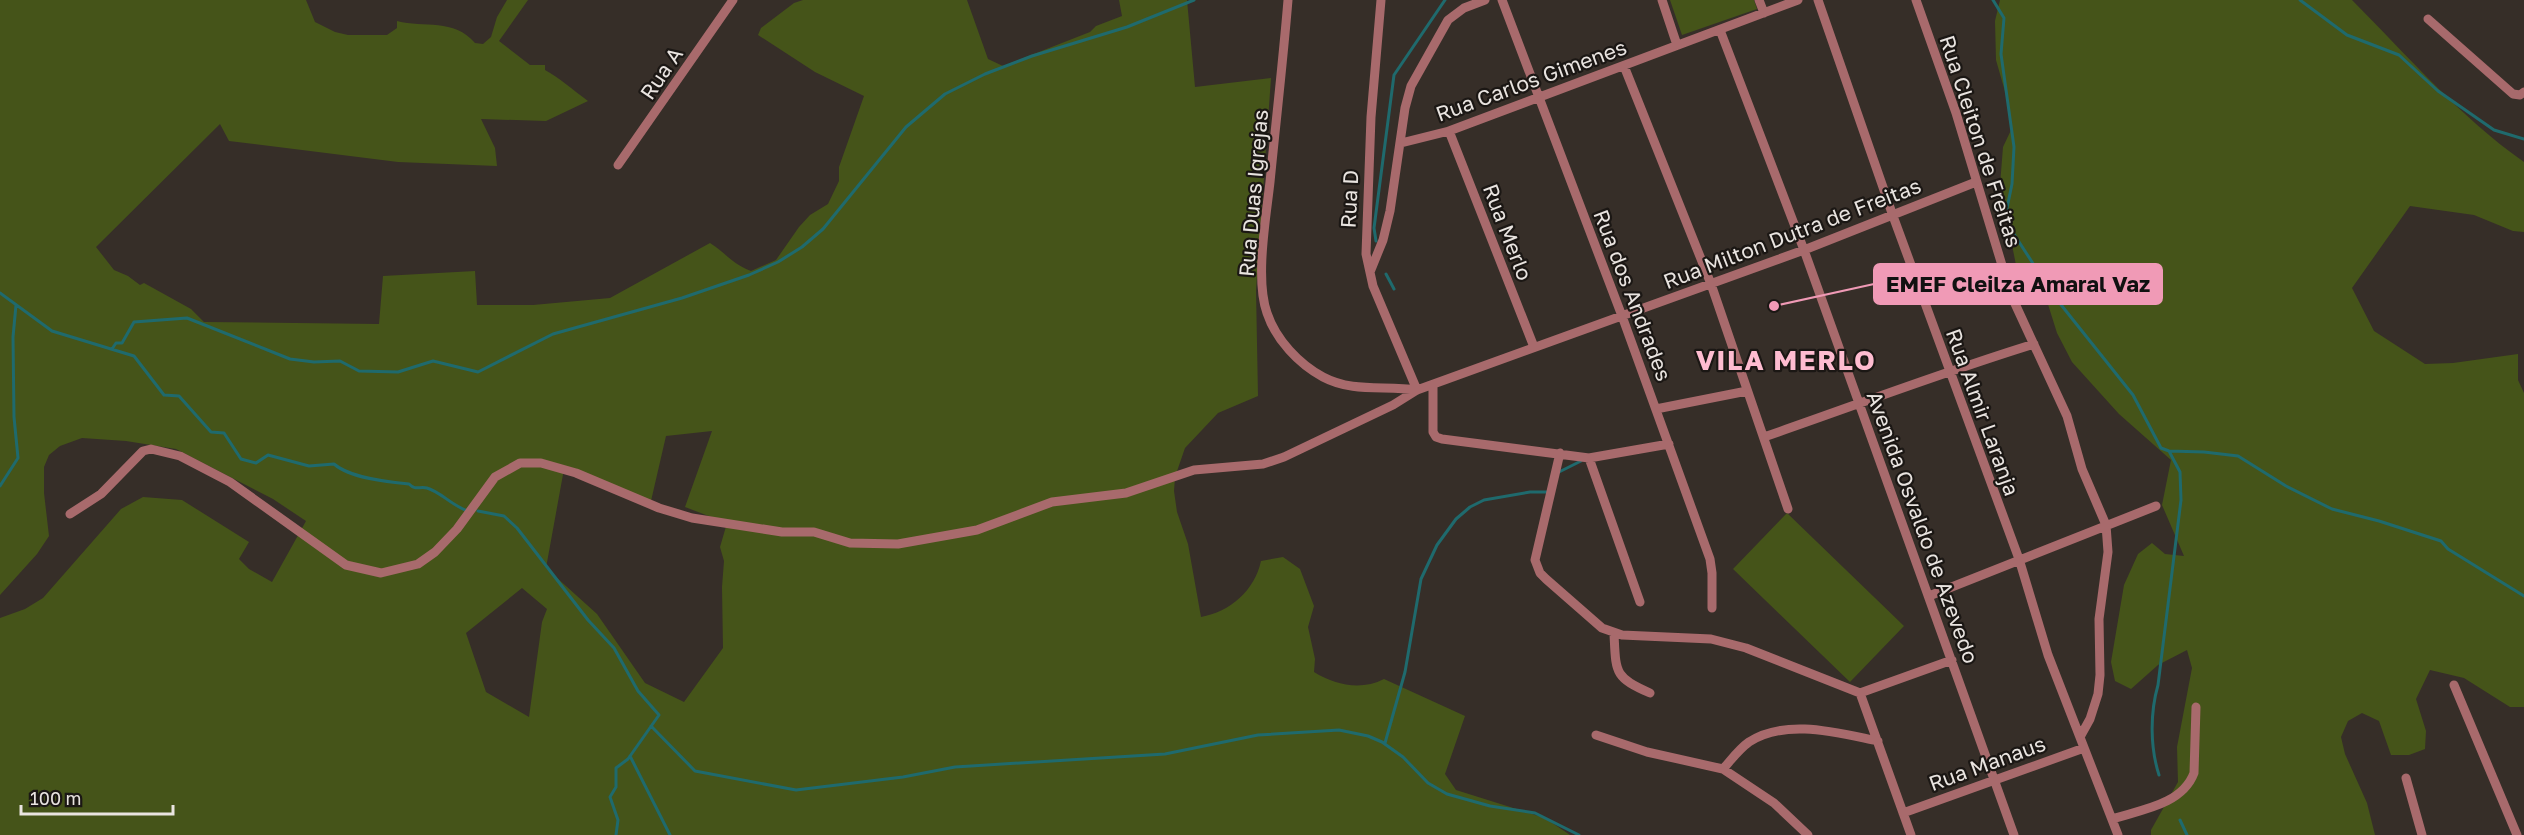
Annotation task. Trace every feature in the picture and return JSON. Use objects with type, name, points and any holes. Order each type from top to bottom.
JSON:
[{"type":"street","name":"Rua A","points":[[618,165],[733,0]]},
{"type":"street","name":"Rua Duas Igrejas","points":[[1288,0],[1264,238],[1263,289],[1267,314],[1280,339],[1290,351],[1323,377],[1359,388],[1417,390]]},
{"type":"street","name":"Rua D","points":[[1381,0],[1371,117],[1365,243],[1369,273],[1394,339],[1417,390]]},
{"type":"street","points":[[1369,273],[1379,250],[1390,211],[1408,97],[1421,67],[1448,20],[1464,8],[1485,0]]},
{"type":"street","name":"Rua dos Andrades","points":[[1502,0],[1622,316],[1710,559],[1713,583],[1712,608]]},
{"type":"street","points":[[1662,0],[1677,45]]},
{"type":"street","points":[[1759,0],[1764,13]]},
{"type":"street","name":"Rua Carlos Gimenes","points":[[1401,144],[1449,131],[1538,99],[1798,0]]},
{"type":"street","name":"Rua Almir Laranja","points":[[1818,0],[1948,370],[2019,559],[2048,654],[2118,835]]},
{"type":"street","name":"Rua Cleiton de Freitas","points":[[1916,0],[1956,113],[2012,295],[2067,416],[2082,469],[2106,525],[2108,552],[2098,619],[2098,694],[2090,719],[2080,737]]},
{"type":"street","points":[[2428,19],[2514,94],[2524,93]]},
{"type":"street","name":"Avenida Osvaldo de Azevedo","points":[[1720,30],[1804,250],[2014,835]]},
{"type":"street","points":[[1624,66],[1711,284],[1788,509]]},
{"type":"street","name":"Rua Merlo","points":[[1449,131],[1533,347]]},
{"type":"street","name":"Rua Milton Dutra de Freitas","points":[[1417,390],[1804,250],[1976,182]]},
{"type":"street","points":[[1764,437],[1860,404],[1948,370],[2034,344]]},
{"type":"street","points":[[1433,385],[1433,432],[1439,438],[1589,458],[1669,444]]},
{"type":"street","points":[[70,514],[101,494],[143,451],[150,449],[180,456],[230,482],[346,565],[381,573],[417,564],[435,552],[458,529],[495,477],[520,463],[541,463],[576,473],[658,508],[692,518],[782,532],[814,532],[850,543],[898,543],[977,530],[1052,502],[1126,493],[1194,470],[1263,464],[1284,457],[1373,415],[1417,390]]},
{"type":"street","points":[[1656,409],[1747,391]]},
{"type":"street","points":[[1560,453],[1535,552],[1537,566],[1546,579],[1594,622],[1614,634],[1711,639],[1746,648],[1860,693],[1952,660]]},
{"type":"street","points":[[1589,458],[1640,602]]},
{"type":"street","points":[[1929,596],[2156,506]]},
{"type":"street","points":[[1614,634],[1619,674],[1628,684],[1650,693]]},
{"type":"street","points":[[2454,685],[2517,835]]},
{"type":"street","points":[[1860,693],[1911,835]]},
{"type":"street","points":[[2112,819],[2168,801],[2185,789],[2194,773],[2196,707]]},
{"type":"street","points":[[1723,770],[1749,742],[1775,731],[1787,729],[1820,731],[1878,741]]},
{"type":"street","points":[[1596,735],[1647,752],[1723,770],[1774,804],[1808,835]]},
{"type":"street","name":"Rua Manaus","points":[[1904,813],[2084,748]]},
{"type":"street","points":[[2406,778],[2422,835]]},
{"type":"green space","points":[[0,0],[306,0],[315,22],[335,32],[348,35],[387,35],[397,28],[397,21],[448,27],[467,35],[475,43],[483,44],[491,37],[497,17],[507,0],[528,0],[499,41],[530,65],[545,65],[545,70],[588,101],[546,121],[481,119],[495,148],[497,166],[398,162],[229,141],[220,124],[96,247],[114,270],[140,285],[144,283],[191,309],[204,322],[379,324],[383,276],[475,271],[477,305],[533,305],[610,298],[710,243],[739,265],[751,271],[776,260],[810,215],[828,204],[839,181],[839,167],[864,96],[815,72],[758,35],[761,28],[794,3],[803,0],[967,0],[988,59],[1003,66],[1090,32],[1096,26],[1122,16],[1119,0],[1187,0],[1195,87],[1271,78],[1256,290],[1258,396],[1218,413],[1185,448],[1175,477],[1177,512],[1188,544],[1201,617],[1222,610],[1240,598],[1253,581],[1261,561],[1283,557],[1300,569],[1314,606],[1308,627],[1315,659],[1314,672],[1348,685],[1366,685],[1384,679],[1465,716],[1445,774],[1456,790],[1545,818],[1570,835],[0,835],[0,618],[25,609],[43,598],[121,509],[143,497],[182,500],[249,542],[239,559],[249,569],[272,582],[306,521],[273,499],[176,449],[126,441],[82,438],[60,446],[49,455],[44,467],[44,493],[49,536],[37,554],[0,595]],"holes":[[[712,431],[685,507],[727,523],[720,547],[724,561],[723,648],[684,702],[645,683],[597,614],[546,568],[564,469],[651,501],[666,436]],[[522,588],[547,609],[542,622],[529,717],[486,692],[466,633]]]},
{"type":"green space","points":[[1670,0],[1754,0],[1757,9],[1682,35]]},
{"type":"green space","points":[[2000,0],[2352,0],[2456,105],[2524,162],[2524,232],[2513,231],[2474,215],[2410,206],[2352,288],[2374,331],[2425,364],[2453,363],[2518,354],[2518,380],[2524,393],[2524,707],[2510,707],[2464,678],[2430,670],[2416,699],[2426,731],[2425,749],[2409,755],[2391,755],[2379,721],[2362,713],[2348,721],[2341,737],[2345,754],[2367,803],[2375,835],[2151,835],[2151,830],[2178,782],[2177,747],[2192,668],[2187,650],[2158,665],[2131,689],[2115,681],[2111,662],[2124,585],[2138,554],[2152,543],[2165,554],[2184,556],[2162,505],[2171,460],[2119,414],[2072,362],[2057,333],[2046,298],[2016,265],[2000,185],[2003,147],[2012,128],[2008,102],[1996,60],[1995,21]]},
{"type":"green space","points":[[1787,513],[1904,626],[1850,682],[1733,569]]},
{"type":"waterway","points":[[112,349],[116,343],[122,343],[134,322],[187,318],[290,359],[314,362],[340,361],[359,371],[398,372],[433,361],[478,372],[553,334],[682,298],[749,275],[778,262],[802,247],[823,229],[906,127],[945,94],[985,74],[1032,56],[1127,27],[1194,0]]},
{"type":"waterway","points":[[1376,241],[1374,228],[1394,75],[1445,0]]},
{"type":"waterway","points":[[1993,0],[2004,18],[2001,54],[2014,147],[2012,184],[2007,208],[2010,228],[2054,296],[2133,395],[2161,448],[2169,451],[2238,456],[2286,486],[2332,509],[2441,541],[2448,549],[2524,596]]},
{"type":"waterway","points":[[2300,0],[2347,35],[2399,55],[2438,91],[2494,130],[2524,139]]},
{"type":"waterway","points":[[1386,274],[1394,289]]},
{"type":"waterway","points":[[0,293],[52,331],[134,356],[164,395],[179,396],[211,432],[224,433],[241,459],[256,463],[268,455],[309,466],[334,464],[359,476],[409,484],[416,488],[427,488],[468,511]]},
{"type":"waterway","points":[[0,486],[18,458],[14,417],[13,337],[16,305]]},
{"type":"waterway","points":[[2159,775],[2154,753],[2152,718],[2181,500],[2180,472],[2169,451]]},
{"type":"waterway","points":[[1559,472],[1581,461]]},
{"type":"waterway","points":[[1385,743],[1405,672],[1421,579],[1437,545],[1456,519],[1470,507],[1484,500],[1530,492],[1548,492]]},
{"type":"waterway","points":[[478,511],[504,516],[517,528],[588,620],[614,648],[638,691],[659,715],[628,759],[616,768],[616,787],[610,797],[618,820],[616,835]]},
{"type":"waterway","points":[[651,726],[695,771],[796,790],[903,777],[955,767],[1165,754],[1258,735],[1339,730],[1368,736],[1382,742],[1403,757],[1428,783],[1447,794],[1490,806],[1535,813],[1579,835]]},
{"type":"waterway","points":[[630,756],[670,835]]},
{"type":"waterway","points":[[2180,820],[2187,835]]},
{"type":"place","name":"EMEF Cleilza Amaral Vaz","points":[[1774,306]]},
{"type":"district","name":"VILA MERLO","points":[[1786,360]]}]
